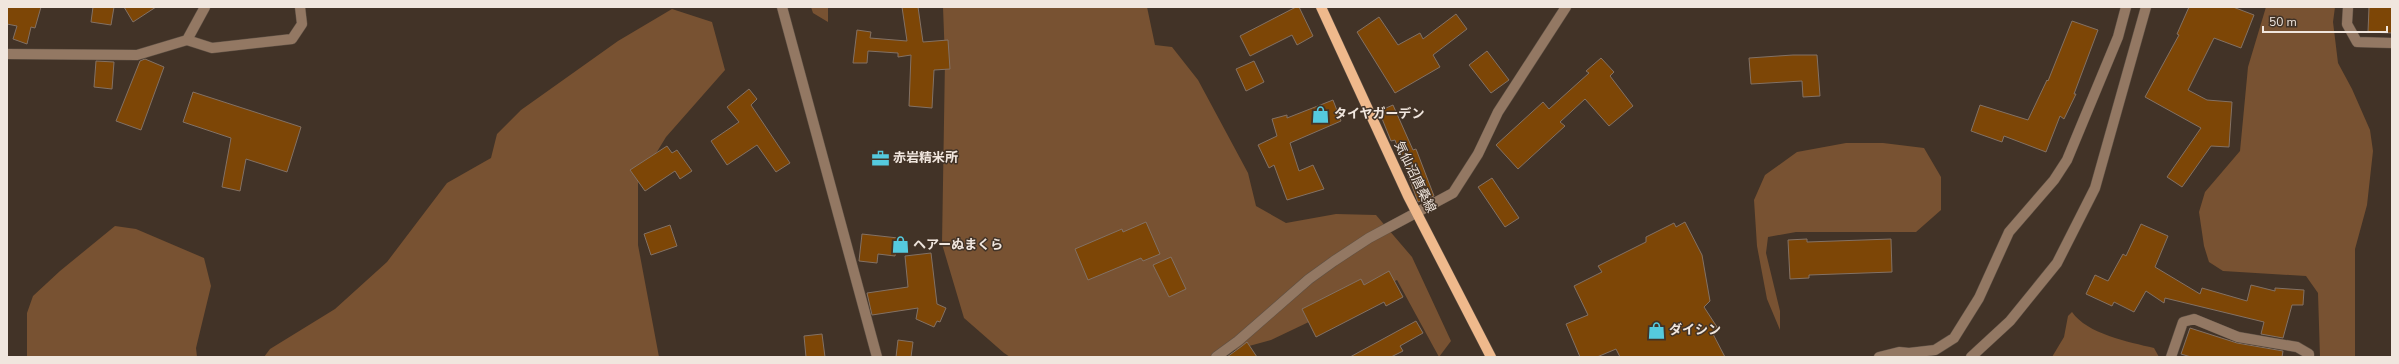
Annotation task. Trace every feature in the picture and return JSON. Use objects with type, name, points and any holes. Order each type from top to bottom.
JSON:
[{"type":"main road","name":"気仙沼唐桑線","points":[[1320,7],[1408,196],[1491,357]]},
{"type":"street","points":[[187,40],[205,7]]},
{"type":"street","points":[[7,54],[137,55],[187,40],[212,48],[292,39],[302,24],[300,7]]},
{"type":"street","points":[[782,7],[877,357]]},
{"type":"street","points":[[1216,357],[1238,341],[1309,279],[1334,261],[1369,238],[1453,193],[1478,154],[1498,112],[1566,7]]},
{"type":"street","points":[[1879,357],[1900,352],[1909,353],[1934,350],[1954,338],[1979,298],[2010,232],[2054,180],[2067,160],[2118,38],[2126,7]]},
{"type":"street","points":[[1971,357],[2010,321],[2056,263],[2095,188],[2146,7]]},
{"type":"street","points":[[2348,7],[2347,24],[2357,42],[2392,44]]},
{"type":"street","points":[[2171,357],[2183,322],[2194,319],[2238,337],[2297,347],[2308,354],[2309,357]]},
{"type":"shaded area","points":[[811,7],[828,7],[828,22],[813,13]]},
{"type":"shaded area","points":[[943,7],[1147,7],[1155,45],[1172,47],[1198,80],[1248,173],[1256,206],[1286,223],[1336,214],[1376,215],[1412,257],[1451,341],[1439,357],[1397,280],[1271,340],[1209,357],[1010,357],[964,318],[942,244],[945,60]]},
{"type":"shaded area","points":[[2266,7],[2335,7],[2333,22],[2338,63],[2352,89],[2370,130],[2373,151],[2367,205],[2355,249],[2355,357],[2320,357],[2318,293],[2306,276],[2223,271],[2209,262],[2204,246],[2199,212],[2205,192],[2240,151],[2248,67]]},
{"type":"shaded area","points":[[672,9],[712,22],[725,70],[666,137],[638,183],[638,245],[659,357],[264,357],[270,349],[335,309],[387,262],[447,183],[491,158],[497,134],[521,110],[618,41]]},
{"type":"shaded area","points":[[1846,143],[1883,143],[1924,148],[1941,177],[1941,210],[1916,232],[1796,232],[1768,237],[1766,253],[1780,311],[1780,330],[1767,299],[1757,246],[1754,200],[1765,175],[1797,152]]},
{"type":"shaded area","points":[[115,226],[136,229],[204,258],[211,286],[196,348],[197,357],[27,357],[27,313],[33,296],[60,271]]},
{"type":"shaded area","points":[[2072,312],[2079,320],[2088,326],[2109,336],[2154,348],[2159,357],[2052,357],[2064,337],[2068,316]]},
{"type":"building","points":[[7,7],[41,7],[35,28],[31,27],[27,44],[13,39],[17,26],[7,24]]},
{"type":"building","points":[[93,7],[114,7],[111,25],[91,22]]},
{"type":"building","points":[[124,7],[156,7],[133,22]]},
{"type":"building","points":[[902,7],[918,7],[923,42],[948,40],[950,69],[934,70],[932,108],[909,106],[911,55],[898,57],[898,53],[868,51],[867,63],[853,63],[857,30],[871,32],[870,38],[907,41]]},
{"type":"building","points":[[1296,7],[1299,7],[1313,36],[1297,45],[1292,35],[1250,56],[1240,36]]},
{"type":"building","points":[[2189,7],[2233,7],[2254,15],[2241,48],[2214,38],[2188,90],[2207,100],[2232,102],[2229,147],[2211,146],[2182,187],[2167,177],[2201,128],[2145,97],[2179,35],[2177,34]]},
{"type":"building","points":[[2369,7],[2392,7],[2392,33],[2368,32]]},
{"type":"building","points":[[1456,14],[1467,29],[1433,55],[1440,67],[1395,93],[1357,32],[1379,17],[1398,45],[1420,33],[1423,39]]},
{"type":"building","points":[[2072,21],[2098,30],[2074,94],[2076,94],[2064,119],[2060,116],[2046,152],[2004,136],[2002,142],[1971,131],[1980,105],[2028,120],[2047,80],[2048,81]]},
{"type":"building","points":[[1487,51],[1509,80],[1491,93],[1469,65]]},
{"type":"building","points":[[1817,55],[1820,96],[1803,97],[1802,81],[1751,84],[1749,58]]},
{"type":"building","points":[[1601,58],[1614,72],[1610,76],[1633,106],[1609,126],[1585,99],[1560,122],[1565,126],[1518,169],[1496,145],[1543,102],[1549,109],[1589,73],[1586,71]]},
{"type":"building","points":[[145,59],[164,67],[141,130],[116,121],[140,61]]},
{"type":"building","points":[[96,61],[114,62],[112,89],[94,87]]},
{"type":"building","points":[[1254,61],[1264,82],[1246,91],[1236,69]]},
{"type":"building","points":[[749,89],[757,99],[751,105],[790,163],[776,172],[757,145],[727,165],[711,141],[739,122],[727,107]]},
{"type":"building","points":[[193,92],[301,127],[287,172],[246,159],[240,191],[222,187],[231,138],[183,122]]},
{"type":"building","points":[[1333,100],[1341,121],[1290,143],[1299,171],[1313,165],[1324,189],[1287,200],[1274,165],[1269,168],[1258,145],[1277,136],[1272,119],[1287,115],[1287,118]]},
{"type":"building","points":[[1393,105],[1413,150],[1416,149],[1434,196],[1418,202],[1395,140],[1391,141],[1379,111]]},
{"type":"building","points":[[667,146],[672,153],[677,150],[692,171],[680,179],[675,171],[645,191],[630,170]]},
{"type":"building","points":[[1492,178],[1519,218],[1505,227],[1478,187]]},
{"type":"building","points":[[1146,222],[1160,254],[1143,261],[1141,258],[1088,280],[1075,249],[1122,229],[1123,232]]},
{"type":"building","points":[[1685,222],[1702,255],[1710,301],[1704,307],[1717,327],[1713,334],[1725,357],[1620,357],[1616,349],[1597,357],[1580,357],[1566,324],[1588,315],[1574,286],[1602,272],[1598,266],[1646,242],[1646,237],[1674,223],[1676,227]]},
{"type":"building","points":[[2141,224],[2168,236],[2155,267],[2200,294],[2202,288],[2247,301],[2251,285],[2275,291],[2275,288],[2304,290],[2303,305],[2292,305],[2283,338],[2261,334],[2264,322],[2165,298],[2164,303],[2146,291],[2134,312],[2114,302],[2112,306],[2086,294],[2095,275],[2108,281],[2123,254],[2126,256]]},
{"type":"building","points":[[670,225],[677,246],[651,255],[644,234]]},
{"type":"building","points":[[862,234],[898,238],[895,256],[878,254],[877,263],[859,261]]},
{"type":"building","points":[[1807,239],[1807,242],[1891,239],[1892,272],[1809,275],[1809,278],[1790,279],[1788,240]]},
{"type":"building","points":[[931,253],[937,304],[946,308],[940,322],[937,321],[934,327],[916,319],[918,308],[872,315],[867,293],[908,287],[905,256]]},
{"type":"building","points":[[1171,257],[1186,289],[1169,297],[1153,265]]},
{"type":"building","points":[[1389,271],[1403,297],[1386,306],[1384,302],[1316,337],[1302,309],[1361,279],[1364,285]]},
{"type":"building","points":[[1416,321],[1423,333],[1400,346],[1403,351],[1391,357],[1350,357]]},
{"type":"building","points":[[2190,328],[2237,343],[2283,351],[2282,357],[2191,357],[2181,354]]},
{"type":"building","points":[[822,334],[825,357],[806,357],[804,336]]},
{"type":"building","points":[[898,340],[913,342],[911,357],[896,357]]},
{"type":"building","points":[[1247,342],[1257,357],[1227,357],[1242,346]]},
{"type":"place","name":"タイヤガーデン","points":[[1321,114]]},
{"type":"place","name":"赤岩精米所","points":[[880,158]]},
{"type":"place","name":"ヘアーぬまくら","points":[[900,245]]},
{"type":"place","name":"ダイシン","points":[[1656,330]]}]
